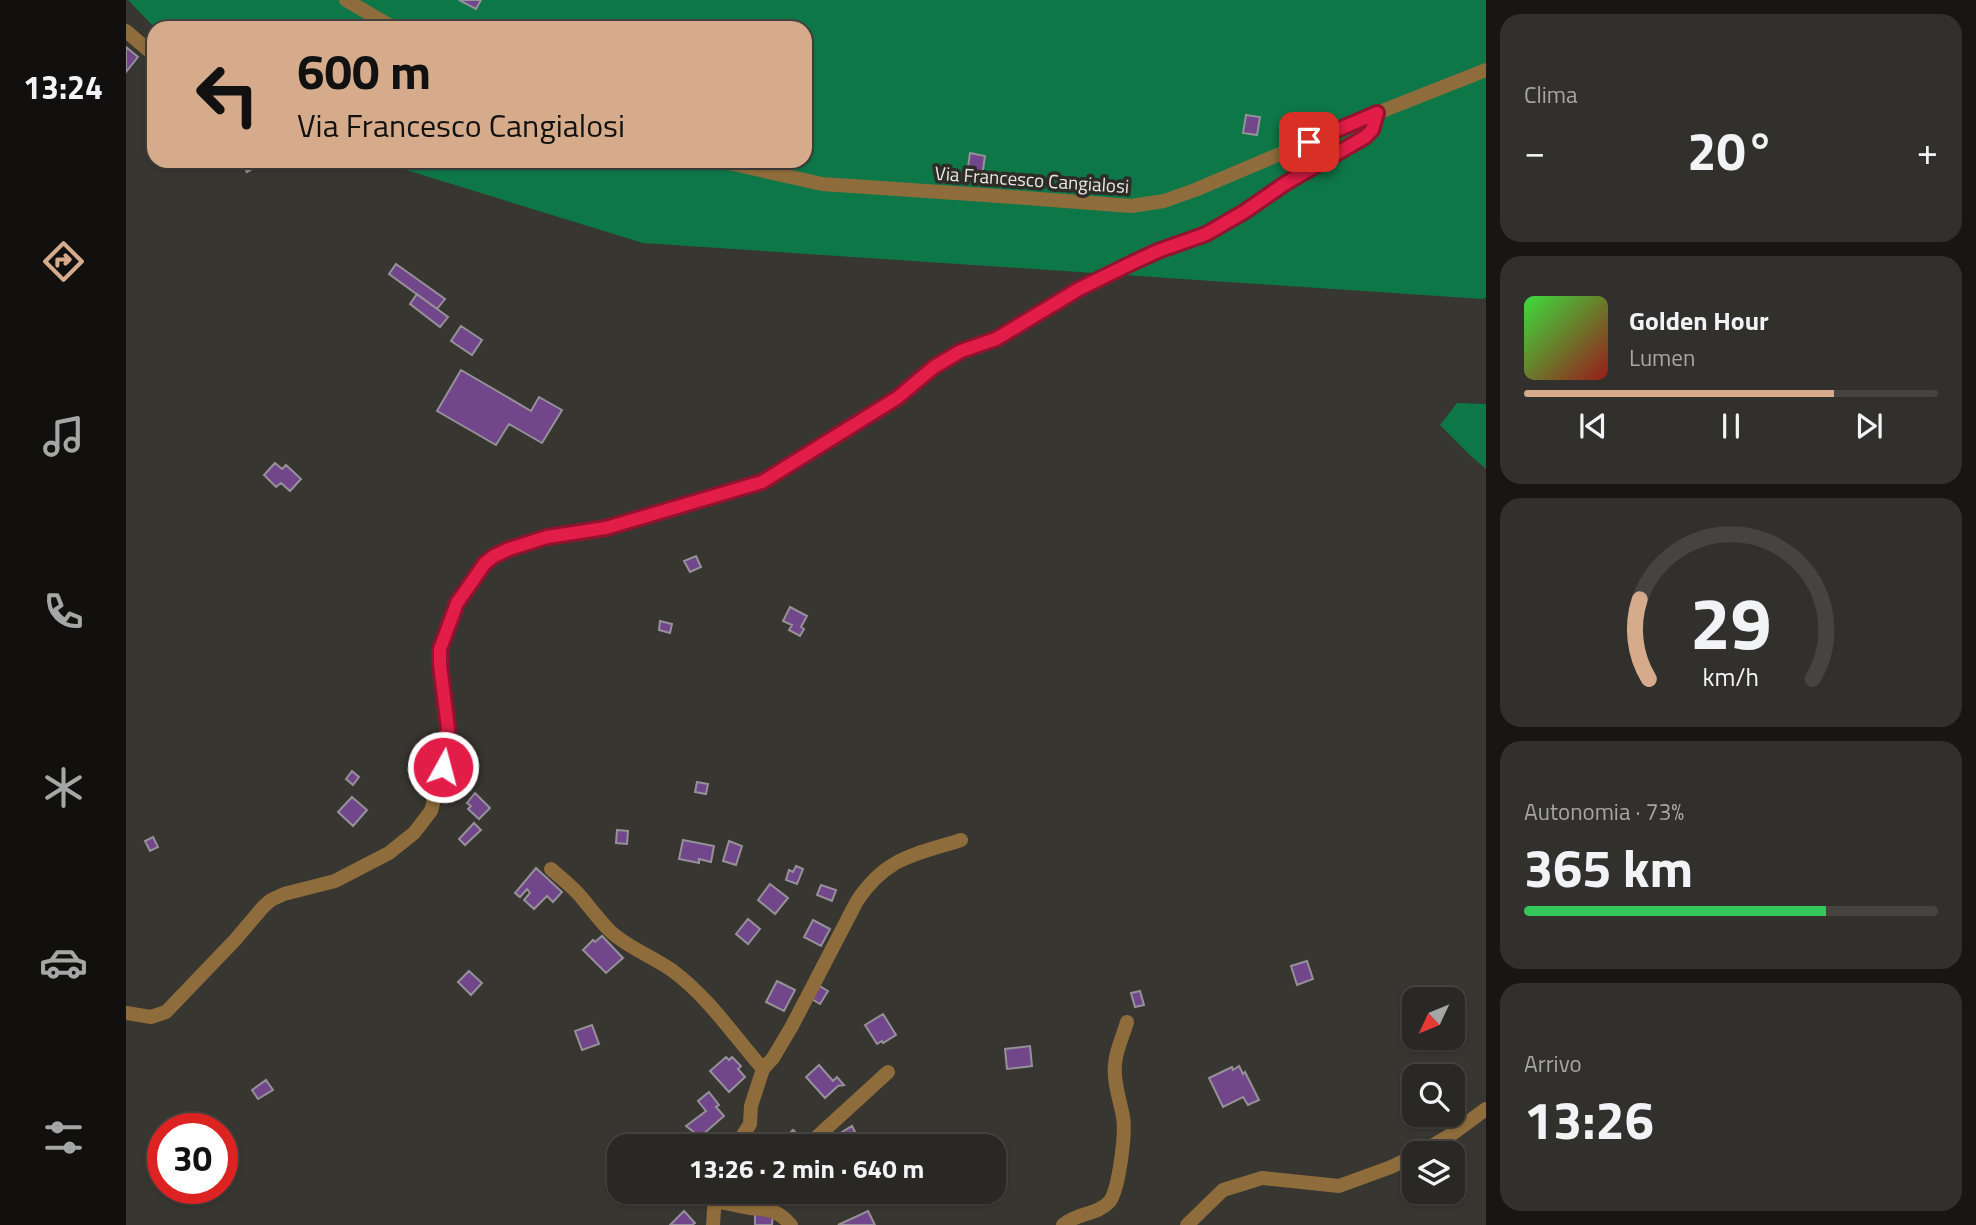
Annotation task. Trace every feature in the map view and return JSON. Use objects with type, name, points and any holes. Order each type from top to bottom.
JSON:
[{"type":"street","points":[[346,0],[382,21]]},
{"type":"street","points":[[126,31],[147,49]]},
{"type":"street","name":"Via Francesco Cangialosi","points":[[751,168],[822,184],[1130,206],[1164,201],[1195,190],[1486,70]]},
{"type":"street","points":[[126,1013],[151,1017],[166,1012],[271,900],[335,881],[388,853],[414,833],[431,811],[443,767],[448,728],[440,649],[457,603],[485,563],[494,556],[547,537],[606,528],[762,482],[897,398],[934,367],[961,351],[996,339],[1079,289],[1158,251],[1206,234],[1244,212],[1286,183],[1365,137],[1372,130],[1377,113]]},
{"type":"street","points":[[744,1134],[750,1124],[751,1106],[763,1069],[773,1058],[792,1026],[867,886],[890,864],[961,841]]},
{"type":"street","points":[[551,869],[580,895],[610,931],[629,946],[673,971],[693,988],[763,1069]]},
{"type":"street","points":[[1063,1225],[1104,1206],[1115,1189],[1124,1137],[1124,1119],[1114,1065],[1127,1022]]},
{"type":"street","points":[[820,1134],[888,1072]]},
{"type":"street","points":[[1440,1141],[1486,1109]]},
{"type":"street","points":[[1187,1225],[1223,1190],[1262,1178],[1339,1186],[1402,1162]]},
{"type":"street","points":[[713,1225],[714,1204]]},
{"type":"street","points":[[740,1204],[765,1208],[780,1215],[791,1225]]},
{"type":"street","points":[[765,1208],[766,1204]]},
{"type":"green space","points":[[128,0],[1486,0],[1486,297],[1483,299],[643,243],[400,168],[812,168],[812,21],[148,21]]},
{"type":"green space","points":[[1457,403],[1486,404],[1486,469],[1440,425]]},
{"type":"building","points":[[459,0],[481,0],[476,9]]},
{"type":"building","points":[[126,47],[138,57],[126,72]]},
{"type":"building","points":[[1246,115],[1260,117],[1257,135],[1243,133]]},
{"type":"building","points":[[970,153],[985,156],[982,177],[967,175]]},
{"type":"building","points":[[396,264],[445,299],[437,309],[389,274]]},
{"type":"building","points":[[417,294],[448,317],[440,327],[410,304]]},
{"type":"building","points":[[461,326],[482,340],[472,355],[451,341]]},
{"type":"building","points":[[461,370],[531,411],[539,397],[562,410],[542,443],[509,424],[496,445],[437,411]]},
{"type":"building","points":[[275,463],[282,469],[286,465],[301,479],[290,491],[281,483],[276,487],[264,475]]},
{"type":"building","points":[[696,556],[701,567],[690,572],[684,561]]},
{"type":"building","points":[[790,607],[807,616],[800,636],[789,630],[792,625],[783,621]]},
{"type":"building","points":[[660,621],[672,624],[670,633],[659,630]]},
{"type":"building","points":[[352,771],[359,777],[353,785],[346,779]]},
{"type":"building","points":[[697,782],[708,784],[706,794],[695,792]]},
{"type":"building","points":[[475,793],[490,808],[479,819],[468,809],[471,806],[467,803]]},
{"type":"building","points":[[352,797],[367,810],[353,826],[338,812]]},
{"type":"building","points":[[474,823],[481,830],[465,845],[459,839]]},
{"type":"building","points":[[617,830],[628,831],[627,844],[616,843]]},
{"type":"building","points":[[153,837],[158,847],[150,851],[145,841]]},
{"type":"building","points":[[683,840],[714,846],[711,862],[699,859],[699,863],[679,859]]},
{"type":"building","points":[[729,841],[742,846],[736,865],[723,861]]},
{"type":"building","points":[[796,866],[803,869],[797,884],[786,880],[789,870],[793,872]]},
{"type":"building","points":[[536,868],[562,892],[553,902],[547,896],[534,909],[524,900],[530,893],[527,889],[520,897],[515,893]]},
{"type":"building","points":[[770,884],[788,898],[775,914],[758,900]]},
{"type":"building","points":[[821,885],[836,890],[832,901],[817,895]]},
{"type":"building","points":[[748,919],[760,929],[748,944],[736,934]]},
{"type":"building","points":[[813,920],[830,929],[821,946],[804,937]]},
{"type":"building","points":[[602,936],[623,958],[606,973],[583,950],[593,940],[595,942]]},
{"type":"building","points":[[1307,961],[1313,979],[1297,985],[1291,966]]},
{"type":"building","points":[[469,971],[482,983],[471,995],[458,982]]},
{"type":"building","points":[[777,981],[795,990],[784,1011],[766,1002]]},
{"type":"building","points":[[818,985],[828,991],[820,1004],[810,998]]},
{"type":"building","points":[[1140,991],[1144,1005],[1135,1007],[1131,993]]},
{"type":"building","points":[[883,1014],[896,1035],[877,1044],[865,1025]]},
{"type":"building","points":[[592,1025],[599,1044],[582,1050],[575,1031]]},
{"type":"building","points":[[1030,1046],[1032,1066],[1007,1069],[1005,1049]]},
{"type":"building","points":[[726,1057],[729,1060],[732,1057],[741,1066],[738,1069],[745,1077],[729,1092],[710,1071]]},
{"type":"building","points":[[819,1065],[833,1081],[837,1077],[844,1085],[838,1086],[825,1098],[806,1077]]},
{"type":"building","points":[[1239,1066],[1243,1074],[1245,1072],[1259,1100],[1248,1105],[1243,1097],[1223,1107],[1209,1078]]},
{"type":"building","points":[[266,1080],[273,1090],[258,1099],[252,1090]]},
{"type":"building","points":[[709,1092],[724,1116],[703,1134],[696,1134],[686,1126],[706,1111],[698,1101]]},
{"type":"building","points":[[852,1126],[856,1134],[844,1134],[842,1132]]},
{"type":"building","points":[[684,1211],[695,1223],[670,1225]]},
{"type":"building","points":[[868,1211],[875,1225],[838,1225]]},
{"type":"building","points":[[755,1213],[773,1213],[772,1225],[755,1225]]},
{"type":"route","points":[[443,767],[448,728],[440,649],[457,603],[485,563],[494,556],[547,537],[606,528],[762,482],[897,398],[934,367],[961,351],[996,339],[1079,289],[1158,251],[1206,234],[1244,212],[1286,183],[1365,137],[1372,130],[1377,113],[1309,142]]}]
